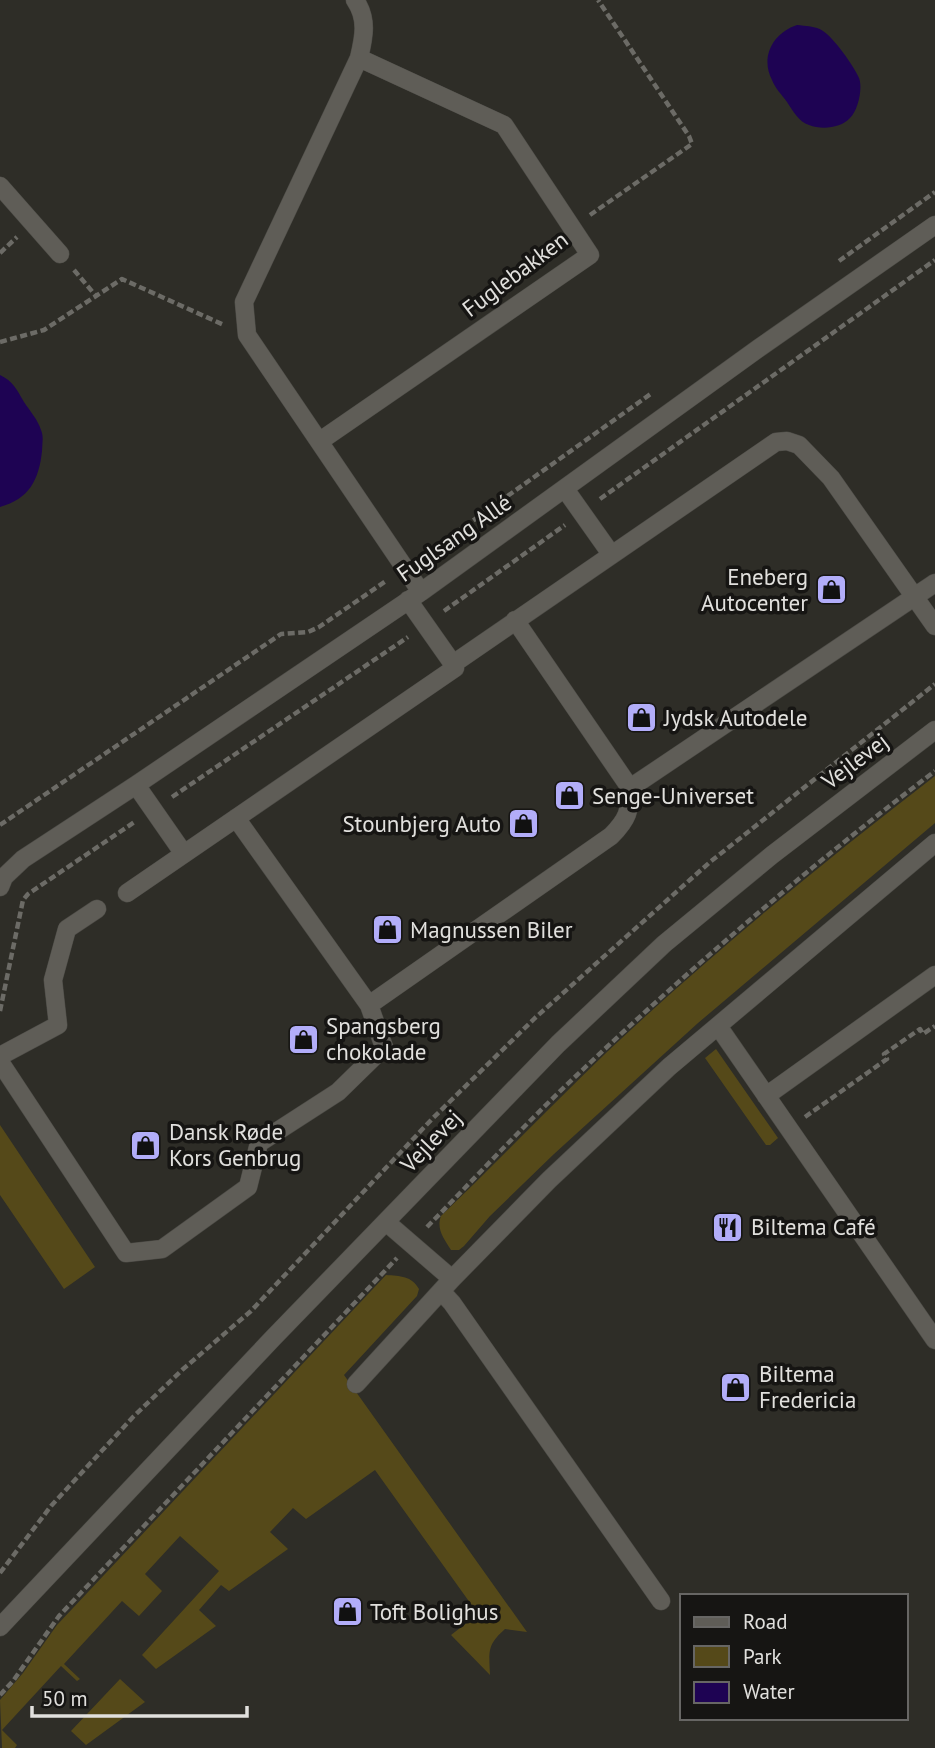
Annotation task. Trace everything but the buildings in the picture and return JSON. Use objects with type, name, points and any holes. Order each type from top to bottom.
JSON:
[{"type":"street","points":[[127,893],[455,668],[415,596],[405,568],[247,335],[244,302],[359,58],[365,30],[355,0]]},
{"type":"street","name":"Fuglebakken","points":[[320,442],[590,255],[504,125],[359,58]]},
{"type":"street","points":[[0,186],[60,254]]},
{"type":"street","name":"Fuglsang Allé","points":[[0,887],[4,877],[23,859],[136,786],[415,596],[935,225]]},
{"type":"street","points":[[453,664],[776,442],[787,441],[799,445],[831,478],[935,626]]},
{"type":"street","points":[[565,489],[611,554]]},
{"type":"street","points":[[630,788],[935,583]]},
{"type":"street","points":[[369,1005],[611,836],[624,824],[630,808],[630,788],[515,620]]},
{"type":"street","name":"Vejlevej","points":[[0,1627],[551,1051],[664,944],[772,855],[935,730]]},
{"type":"street","points":[[136,786],[184,853]]},
{"type":"street","points":[[0,1062],[126,1253],[162,1250],[248,1187],[259,1143],[338,1091],[384,1047],[369,1005],[236,818]]},
{"type":"street","points":[[356,1384],[447,1285],[602,1129],[669,1067],[935,844]]},
{"type":"street","points":[[0,1056],[58,1026],[53,980],[67,929],[97,909]]},
{"type":"street","points":[[766,1096],[935,975]]},
{"type":"street","points":[[718,1026],[935,1340]]},
{"type":"street","points":[[386,1222],[412,1242],[447,1285],[452,1303],[661,1601]]},
{"type":"path","points":[[572,228],[692,144],[690,136],[598,0]]},
{"type":"path","points":[[834,264],[935,192]]},
{"type":"path","points":[[60,254],[96,296]]},
{"type":"path","points":[[0,342],[44,330],[122,279],[247,335]]},
{"type":"path","points":[[0,825],[281,634],[308,632],[319,627],[653,392]]},
{"type":"path","points":[[0,1573],[51,1506],[134,1417],[181,1370],[251,1311],[432,1119],[535,1018],[710,862],[935,684]]},
{"type":"path","points":[[0,1695],[59,1616],[412,1242],[577,1075],[664,995],[783,893],[935,771]]},
{"type":"path","points":[[790,1128],[887,1059],[884,1054],[920,1029],[923,1034],[935,1026]]},
{"type":"green space","points":[[935,776],[935,823],[698,1023],[554,1154],[490,1216],[464,1246],[459,1250],[451,1250],[440,1230],[441,1216],[586,1072],[727,945]]},
{"type":"green space","points":[[716,1049],[778,1138],[770,1145],[766,1145],[705,1058]]},
{"type":"green space","points":[[0,1125],[95,1267],[64,1289],[0,1195]]},
{"type":"green space","points":[[386,1275],[401,1276],[413,1281],[419,1289],[417,1296],[344,1375],[527,1632],[505,1629],[499,1635],[490,1649],[490,1675],[451,1635],[478,1614],[375,1470],[306,1519],[293,1508],[270,1532],[288,1549],[229,1591],[221,1585],[199,1610],[216,1626],[156,1669],[142,1655],[219,1571],[180,1536],[145,1574],[162,1591],[139,1616],[122,1601],[64,1664],[80,1679],[77,1681],[61,1666],[2,1730],[17,1745],[15,1748],[2,1748],[0,1700],[57,1625]]},
{"type":"green space","points":[[120,1679],[145,1702],[86,1745],[71,1731]]},
{"type":"water","points":[[797,25],[817,28],[827,34],[843,52],[859,78],[860,93],[857,105],[853,115],[842,124],[825,128],[805,124],[796,116],[773,83],[767,63],[771,47],[781,34]]},
{"type":"water","points":[[0,375],[17,390],[38,423],[43,438],[38,471],[31,487],[18,499],[0,507]]},
{"type":"place","name":"Eneberg Autocenter","points":[[831,590]]},
{"type":"place","name":"Jydsk Autodele","points":[[641,718]]},
{"type":"place","name":"Senge-Universet","points":[[569,796]]},
{"type":"place","name":"Stounbjerg Auto","points":[[524,824]]},
{"type":"place","name":"Magnussen Biler","points":[[387,930]]},
{"type":"place","name":"Spangsberg chokolade","points":[[303,1039]]},
{"type":"place","name":"Dansk Røde Kors Genbrug","points":[[146,1145]]},
{"type":"place","name":"Biltema Café","points":[[728,1227]]},
{"type":"place","name":"Biltema Fredericia","points":[[736,1387]]},
{"type":"place","name":"Toft Bolighus","points":[[347,1612]]}]
